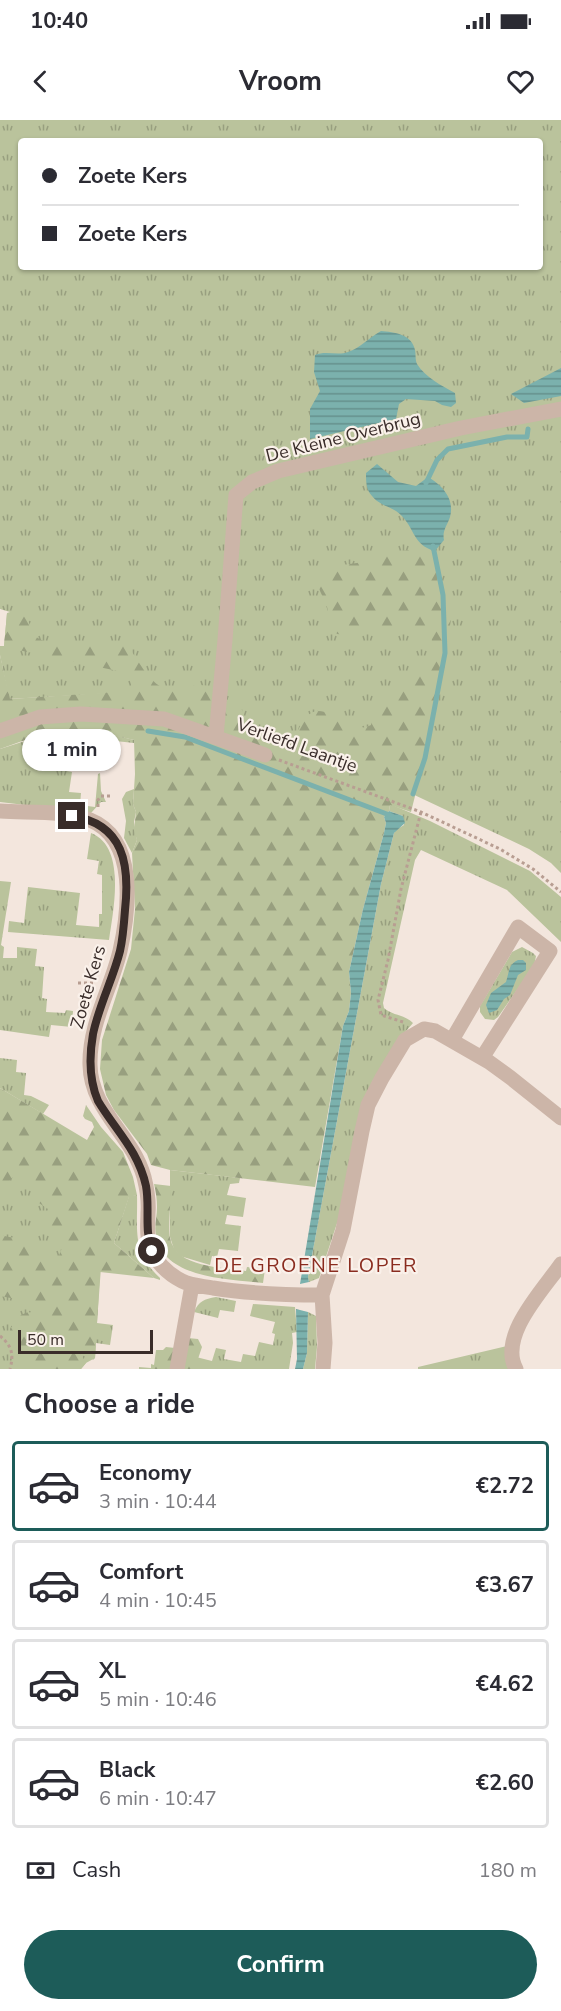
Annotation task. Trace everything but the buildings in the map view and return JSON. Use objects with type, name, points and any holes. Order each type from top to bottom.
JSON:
[{"type":"street","name":"De Kleine Overbrug","points":[[216,736],[236,495],[252,482],[278,471],[462,428],[561,409]]},
{"type":"street","name":"Verliefd Laantje","points":[[0,731],[40,717],[81,714],[164,719],[265,755]]},
{"type":"street","name":"Zoete Kers","points":[[0,811],[86,819],[106,830],[120,848],[127,883],[123,931],[120,951],[93,1035],[91,1077],[98,1101],[134,1151],[141,1168],[148,1201],[148,1235],[152,1251],[168,1272],[192,1285],[248,1293],[322,1295]]},
{"type":"street","points":[[452,1041],[518,927],[550,951],[482,1058]]},
{"type":"street","points":[[323,1369],[325,1343],[322,1295],[344,1230],[362,1131],[369,1104],[405,1040],[424,1029],[435,1031],[482,1058],[529,1091],[561,1118]]},
{"type":"street","points":[[516,1369],[511,1357],[513,1338],[521,1319],[561,1264]]},
{"type":"street","points":[[177,1369],[192,1285]]},
{"type":"path","name":"Verliefd Laantje","points":[[265,755],[421,812],[500,849],[533,869],[561,892]]},
{"type":"path","points":[[415,1034],[413,1028],[405,1023],[381,1015],[378,1000],[401,889],[421,812]]},
{"type":"path","points":[[78,983],[100,983]]},
{"type":"path","points":[[0,1336],[11,1349],[13,1356],[10,1369]]},
{"type":"green space","points":[[0,120],[561,120],[561,873],[551,863],[529,849],[408,792],[131,692],[9,699],[0,646],[4,646],[7,613],[10,612],[0,609]]},
{"type":"green space","points":[[424,548],[435,551],[438,586],[444,596],[451,620],[424,760],[411,812],[390,805],[384,817],[386,823],[384,833],[363,909],[349,972],[351,993],[349,1011],[343,1026],[315,1187],[170,1170],[151,1165],[147,1154],[114,1110],[106,1095],[100,1069],[102,1040],[131,949],[135,909],[132,853],[137,840],[134,830],[136,812],[133,804],[134,740],[97,733],[66,732],[35,737],[0,749],[0,655],[10,699],[131,691],[132,674],[4,647],[7,613],[24,616],[37,638],[54,644],[108,644],[129,648],[147,675],[161,687],[171,689],[201,685],[210,687],[240,707],[245,722],[291,742],[306,717],[314,712],[321,711],[353,726],[362,728],[371,725],[381,704],[411,680],[432,643],[431,635],[420,626],[376,627],[354,636],[337,634],[320,590],[318,576],[328,567],[371,561],[379,559],[386,553]]},
{"type":"green space","points":[[53,732],[110,734],[134,740],[134,743],[95,737],[83,740],[74,737],[49,739],[46,737],[44,739],[48,746],[43,766],[72,772],[69,792],[81,793],[80,805],[95,807],[98,774],[100,773],[101,791],[106,802],[101,802],[91,813],[0,802],[0,749]]},
{"type":"green space","points":[[134,789],[133,804],[136,812],[134,822],[137,840],[132,853],[124,838],[126,821],[122,799],[126,792]]},
{"type":"green space","points":[[390,804],[430,821],[530,871],[561,897],[561,942],[507,890],[421,850],[415,860],[383,1003],[387,1011],[413,1023],[401,1037],[372,1082],[344,1202],[319,1278],[309,1282],[308,1277],[381,884],[394,833],[404,825],[403,816],[389,811]]},
{"type":"green space","points":[[91,833],[102,840],[110,852],[114,865],[115,897],[109,940],[8,932],[9,921],[24,923],[28,887],[80,893],[76,925],[99,927],[99,914],[102,914],[102,875],[97,874],[99,861],[87,859]]},
{"type":"green space","points":[[0,881],[11,882],[1,945],[4,947],[3,958],[17,958],[17,947],[37,949],[35,966],[44,967],[42,998],[47,999],[46,1012],[73,1011],[72,1027],[51,1025],[49,1037],[0,1030]]},
{"type":"green space","points":[[522,947],[536,956],[534,966],[498,1017],[494,1020],[485,1019],[480,1012],[480,1006],[512,952]]},
{"type":"green space","points":[[0,1058],[17,1060],[16,1072],[26,1073],[24,1095],[49,1105],[43,1114],[0,1088]]},
{"type":"green space","points":[[0,1088],[87,1140],[94,1127],[92,1122],[83,1116],[86,1105],[101,1127],[123,1152],[133,1177],[137,1195],[129,1197],[114,1243],[154,1278],[100,1272],[95,1358],[93,1360],[85,1349],[37,1303],[0,1296],[0,1235],[28,1241],[37,1253],[48,1259],[58,1258],[62,1248],[61,1240],[48,1234],[47,1226],[52,1220],[51,1211],[36,1201],[36,1181],[26,1174],[17,1175],[12,1178],[4,1190],[0,1189]]},
{"type":"green space","points":[[0,1101],[101,1267],[97,1323],[113,1325],[110,1345],[96,1343],[95,1358],[81,1369],[0,1369]]},
{"type":"green space","points":[[170,1170],[240,1178],[239,1183],[230,1184],[227,1195],[246,1198],[243,1217],[227,1215],[225,1224],[241,1226],[238,1251],[219,1249],[217,1257],[212,1256],[210,1265],[180,1256],[174,1249],[170,1237]]},
{"type":"green space","points":[[154,1184],[171,1186],[170,1238],[174,1248],[181,1255],[190,1261],[213,1267],[246,1271],[247,1267],[265,1269],[263,1283],[199,1274],[171,1260],[161,1250],[156,1235],[157,1204]]},
{"type":"green space","points":[[137,1195],[137,1230],[140,1249],[144,1259],[160,1280],[154,1278],[114,1243],[129,1196]]},
{"type":"green space","points":[[216,1297],[236,1301],[234,1312],[220,1310],[218,1318],[194,1312],[202,1301]]},
{"type":"green space","points":[[253,1304],[295,1307],[297,1332],[292,1333],[293,1343],[289,1369],[189,1369],[192,1356],[212,1361],[216,1348],[226,1350],[224,1359],[241,1362],[243,1354],[255,1356],[259,1342],[273,1345],[275,1334],[272,1333],[275,1322],[250,1316]]},
{"type":"green space","points":[[28,1312],[42,1318],[82,1356],[86,1363],[81,1369],[26,1369],[26,1356],[12,1340],[10,1329],[21,1315]]},
{"type":"green space","points":[[308,1312],[316,1316],[315,1369],[303,1369],[307,1353]]},
{"type":"green space","points":[[188,1338],[198,1339],[202,1347],[197,1362],[199,1369],[183,1369]]},
{"type":"green space","points":[[507,1346],[509,1369],[418,1369],[418,1367]]},
{"type":"green space","points":[[166,1347],[175,1348],[173,1369],[139,1369],[139,1367],[151,1368],[151,1364],[154,1365],[156,1350],[163,1350]]},
{"type":"water","points":[[381,331],[397,333],[410,340],[420,369],[434,381],[455,393],[456,403],[451,407],[435,401],[406,399],[399,404],[396,419],[310,439],[310,409],[320,391],[314,372],[315,355],[348,352]]},
{"type":"water","points":[[561,368],[561,396],[524,403],[511,394]]},
{"type":"water","points":[[377,464],[398,482],[416,486],[428,477],[446,493],[451,504],[450,517],[444,531],[444,540],[435,551],[421,544],[402,516],[377,501],[370,494],[366,473]]},
{"type":"water","points":[[389,811],[403,816],[405,823],[394,833],[381,884],[308,1277],[309,1282],[300,1284],[343,1026],[349,1011],[351,993],[349,972],[363,909],[384,833],[386,823],[384,817]]},
{"type":"water","points":[[518,960],[526,963],[526,970],[518,975],[510,995],[504,999],[497,1010],[489,1013],[486,1005],[491,993],[506,982],[511,967]]},
{"type":"water","points":[[296,1309],[308,1312],[307,1353],[303,1369],[295,1369],[297,1359]]},
{"type":"waterway","points":[[426,483],[437,460],[448,449],[507,437],[527,437],[528,429]]},
{"type":"waterway","points":[[413,794],[425,758],[445,653],[443,595],[433,546]]},
{"type":"waterway","points":[[148,731],[185,737],[392,816]]},
{"type":"district","name":"DE GROENE LOPER","points":[[316,1265]]},
{"type":"route","points":[[72,816],[93,821],[112,835],[120,848],[125,865],[127,893],[120,951],[93,1035],[90,1064],[94,1092],[98,1101],[134,1151],[141,1168],[148,1201],[148,1235],[152,1251]]}]
